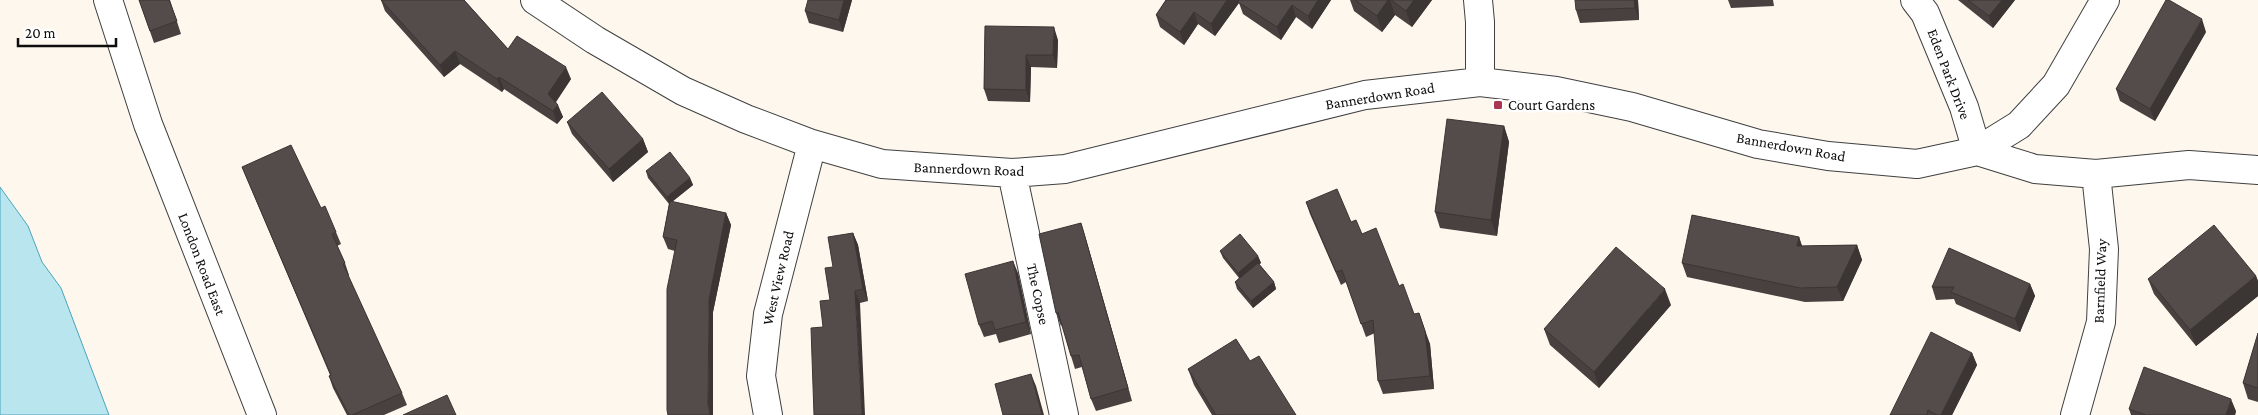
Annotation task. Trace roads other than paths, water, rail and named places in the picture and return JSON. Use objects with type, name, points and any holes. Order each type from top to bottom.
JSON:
[{"type":"street","name":"London Road East","points":[[90,0],[145,112]]},
{"type":"street","name":"London Road East","points":[[108,0],[145,112],[262,415]]},
{"type":"street","name":"Bannerdown Road","points":[[535,0],[595,40],[683,91],[746,119],[812,144],[882,164],[1012,173],[1065,169],[1321,104],[1365,95],[1480,82],[1556,91],[1632,106],[1758,144],[1828,156],[1917,164],[1977,152],[2035,168],[2096,174],[2190,165],[2258,170]]},
{"type":"street","points":[[1478,0],[1480,82]]},
{"type":"street","name":"Eden Park Drive","points":[[1915,0],[1925,13],[1961,99],[1977,152]]},
{"type":"street","points":[[1977,152],[2019,126],[2056,85],[2105,0]]},
{"type":"street","name":"West View Road","points":[[768,415],[761,376],[768,314],[812,144]]},
{"type":"street","name":"The Copse","points":[[1012,173],[1064,415]]},
{"type":"street","name":"Barnfield Way","points":[[2075,415],[2101,322],[2104,248],[2096,174]]},
{"type":"water","points":[[0,187],[28,226],[42,262],[61,288],[109,415],[0,415]]},
{"type":"place","name":"Court Gardens","points":[[1498,105]]}]
